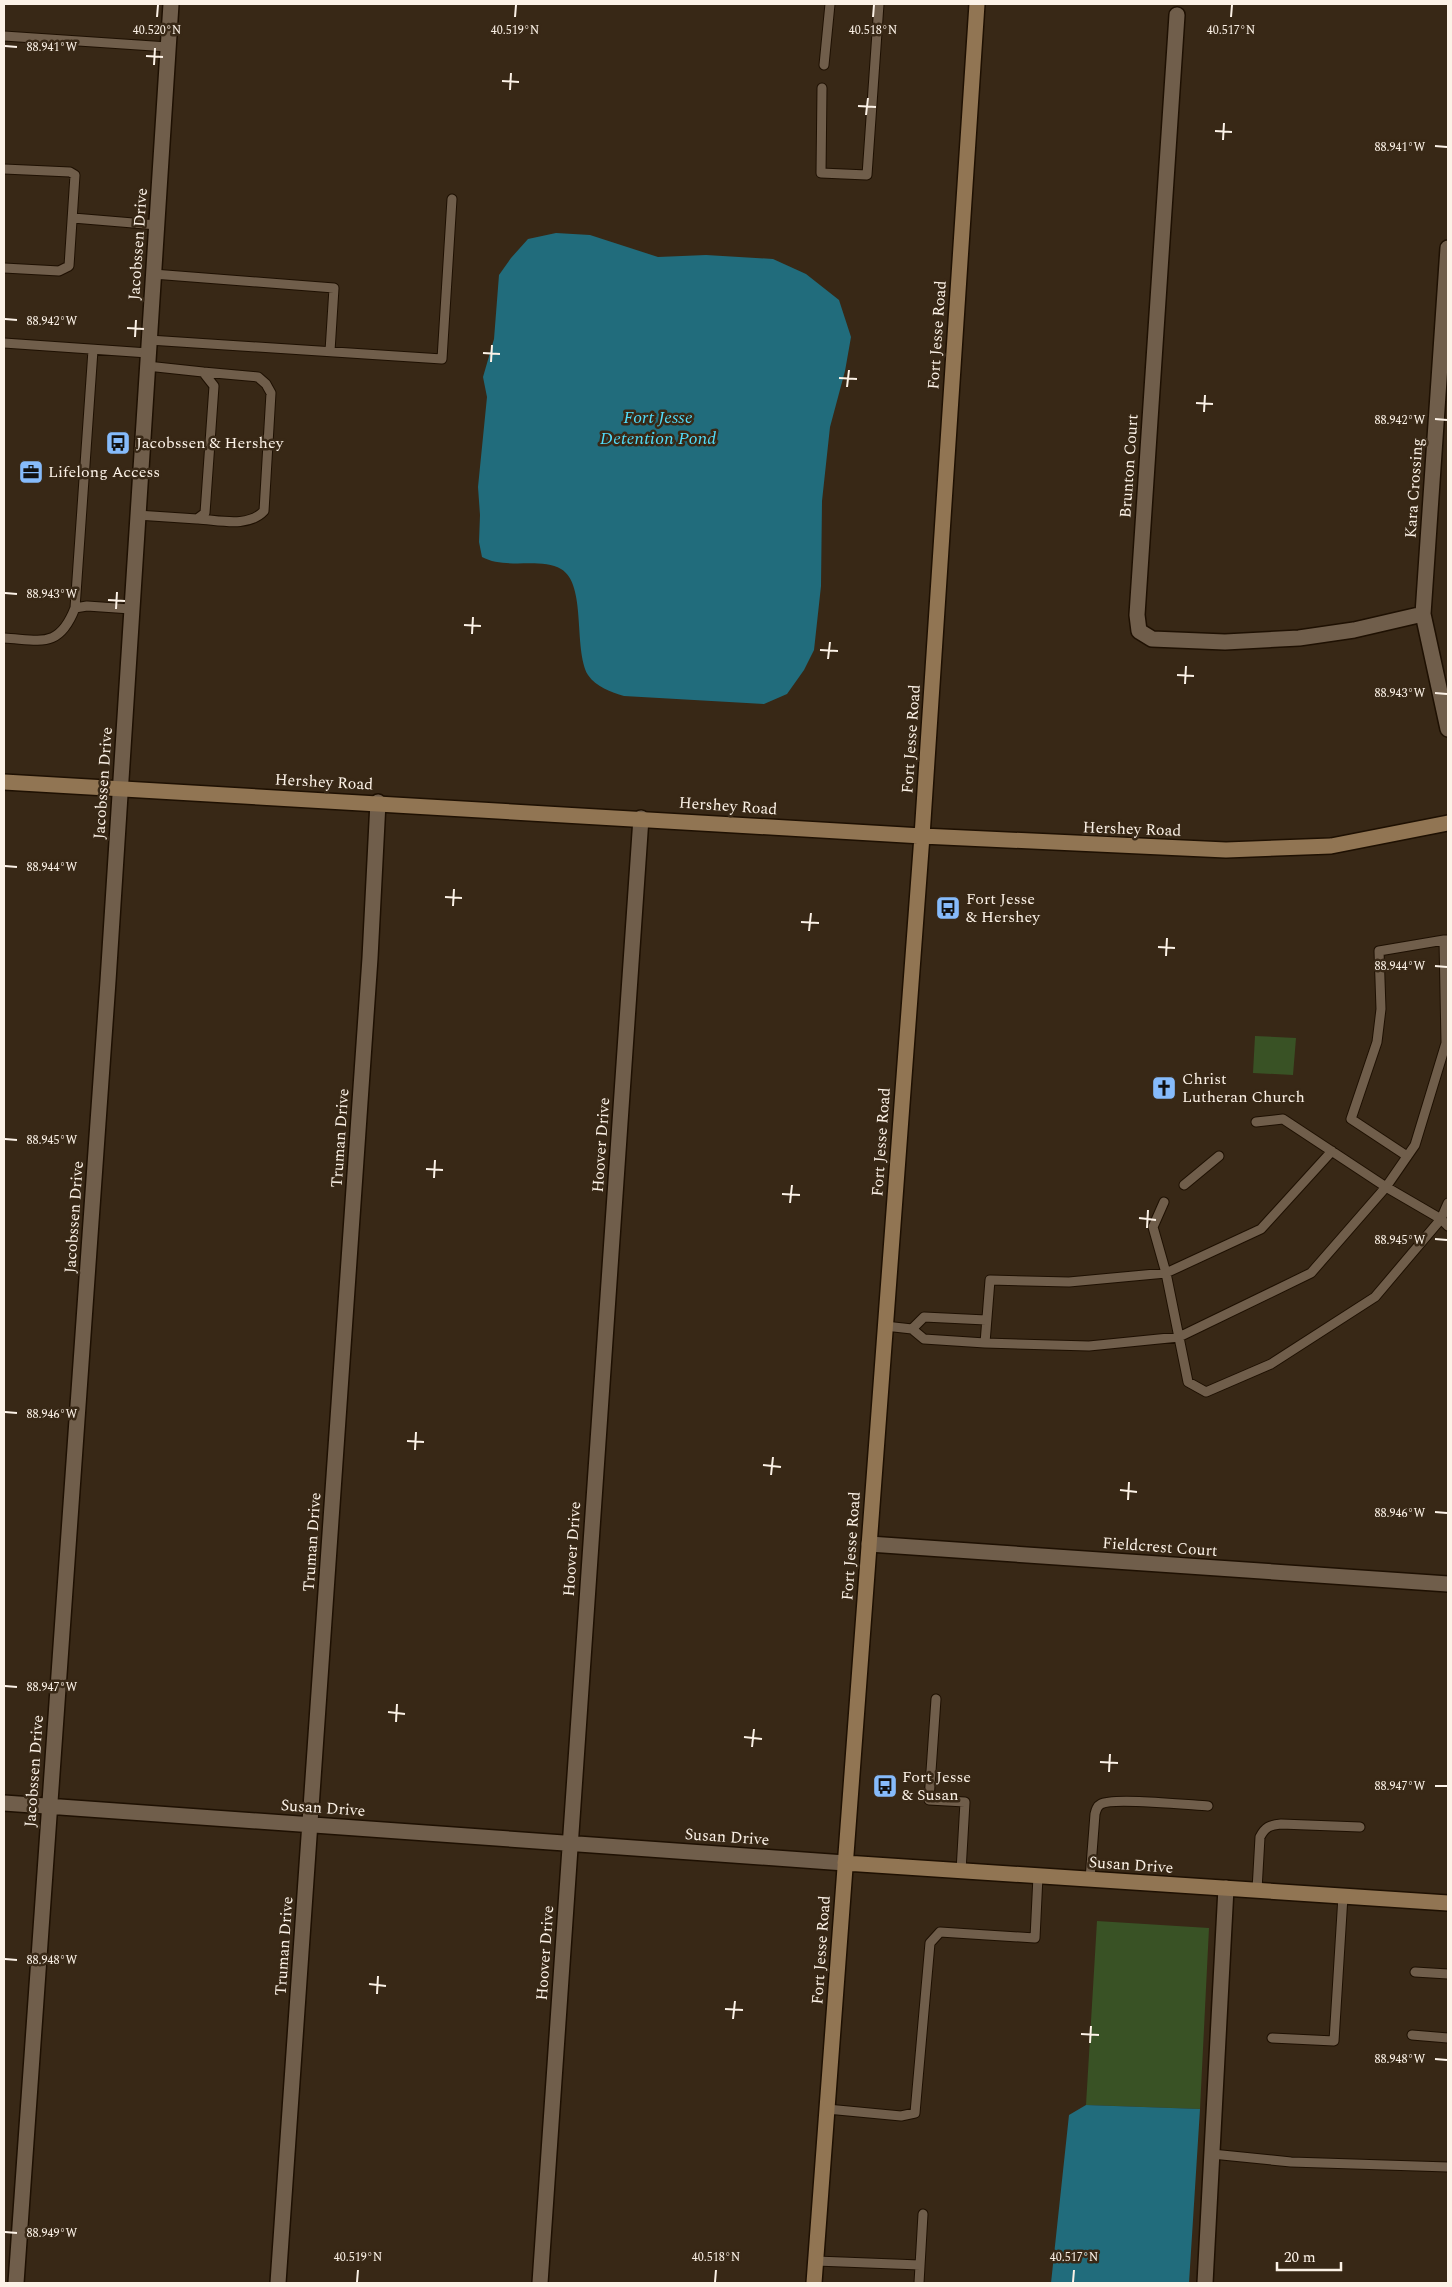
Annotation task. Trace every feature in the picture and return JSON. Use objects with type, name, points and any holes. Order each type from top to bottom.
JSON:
[{"type":"main road","name":"Fort Jesse Road","points":[[814,2283],[922,836],[977,4]]},
{"type":"main road","name":"Hershey Road","points":[[4,782],[378,802],[922,836],[1226,850],[1331,846],[1448,823]]},
{"type":"main road","name":"Susan Drive","points":[[845,1863],[1448,1903]]},
{"type":"street","name":"Jacobssen Drive","points":[[16,2283],[48,1806],[70,1524],[171,4]]},
{"type":"street","name":"Brunton Court","points":[[1177,15],[1137,615],[1139,631],[1152,639],[1225,642],[1299,638],[1354,630],[1423,614]]},
{"type":"street","name":"Kara Crossing","points":[[1448,248],[1423,614],[1448,729]]},
{"type":"street","name":"Truman Drive","points":[[278,2283],[369,968],[378,802]]},
{"type":"street","name":"Hoover Drive","points":[[540,2283],[641,818]]},
{"type":"street","name":"Fieldcrest Court","points":[[868,1544],[1448,1584]]},
{"type":"street","name":"Susan Drive","points":[[4,1803],[845,1863]]},
{"type":"street","points":[[1205,2283],[1226,1888]]},
{"type":"lane","points":[[824,65],[830,4]]},
{"type":"lane","points":[[822,88],[821,173],[867,175],[879,4]]},
{"type":"lane","points":[[4,36],[168,47]]},
{"type":"lane","points":[[4,169],[70,172],[75,175],[69,266],[65,270],[59,271],[4,268]]},
{"type":"lane","points":[[4,343],[148,353],[330,352],[442,359],[452,199]]},
{"type":"lane","points":[[73,218],[157,225]]},
{"type":"lane","points":[[153,274],[334,288],[330,352]]},
{"type":"lane","points":[[4,638],[47,641],[56,637],[68,625],[75,608],[93,350]]},
{"type":"lane","points":[[137,515],[249,522],[257,518],[264,511],[270,393],[266,384],[258,377],[203,372],[148,353]]},
{"type":"lane","points":[[197,519],[205,513],[214,386],[203,372]]},
{"type":"lane","points":[[75,608],[87,606],[131,609]]},
{"type":"lane","points":[[885,1326],[912,1328],[924,1340],[985,1343],[1089,1346],[1180,1337],[1311,1273],[1386,1187],[1407,1156],[1414,1144],[1446,1043],[1446,940],[1379,951],[1381,1009],[1377,1042],[1351,1119],[1407,1156]]},
{"type":"lane","points":[[1256,1122],[1283,1119],[1386,1187],[1445,1222]]},
{"type":"lane","points":[[985,1343],[990,1280],[1070,1282],[1166,1273],[1262,1229],[1332,1151]]},
{"type":"lane","points":[[1184,1185],[1219,1156]]},
{"type":"lane","points":[[1164,1202],[1153,1227],[1166,1273],[1188,1382],[1206,1392],[1271,1364],[1375,1297],[1445,1222],[1448,1203]]},
{"type":"lane","points":[[912,1328],[924,1317],[986,1320]]},
{"type":"lane","points":[[936,1699],[929,1800],[965,1802],[961,1871]]},
{"type":"lane","points":[[1090,1879],[1095,1814],[1096,1809],[1102,1803],[1120,1802],[1208,1806]]},
{"type":"lane","points":[[1257,1890],[1260,1837],[1264,1829],[1271,1825],[1281,1824],[1360,1827]]},
{"type":"lane","points":[[827,2109],[901,2116],[915,2113],[930,1943],[940,1932],[1035,1938],[1038,1876]]},
{"type":"lane","points":[[1272,2038],[1334,2041],[1343,1896]]},
{"type":"lane","points":[[1415,1972],[1448,1974]]},
{"type":"lane","points":[[1412,2035],[1448,2038]]},
{"type":"lane","points":[[1212,2154],[1291,2162],[1448,2167]]},
{"type":"lane","points":[[919,2283],[923,2214]]},
{"type":"lane","points":[[816,2261],[920,2265]]},
{"type":"green space","points":[[1255,1036],[1296,1038],[1293,1075],[1253,1073]]},
{"type":"green space","points":[[1097,1921],[1209,1928],[1200,2109],[1086,2105]]},
{"type":"water","name":"Fort Jesse Detention Pond","points":[[556,233],[590,235],[658,257],[706,255],[773,259],[806,274],[839,300],[851,337],[845,371],[830,427],[822,501],[821,586],[814,650],[804,670],[787,694],[764,704],[624,696],[609,691],[591,679],[584,664],[577,602],[569,577],[561,569],[553,566],[502,563],[482,557],[479,542],[478,487],[487,397],[483,377],[494,339],[499,275],[528,239]]},
{"type":"water","points":[[1086,2105],[1200,2109],[1189,2283],[1051,2283],[1069,2115]]},
{"type":"place","name":"Jacobssen & Hershey","points":[[118,443]]},
{"type":"place","name":"Lifelong Access","points":[[31,472]]},
{"type":"place","name":"Fort Jesse & Hershey","points":[[948,908]]},
{"type":"place","name":"Christ Lutheran Church","points":[[1164,1088]]},
{"type":"place","name":"Fort Jesse & Susan","points":[[885,1786]]}]
